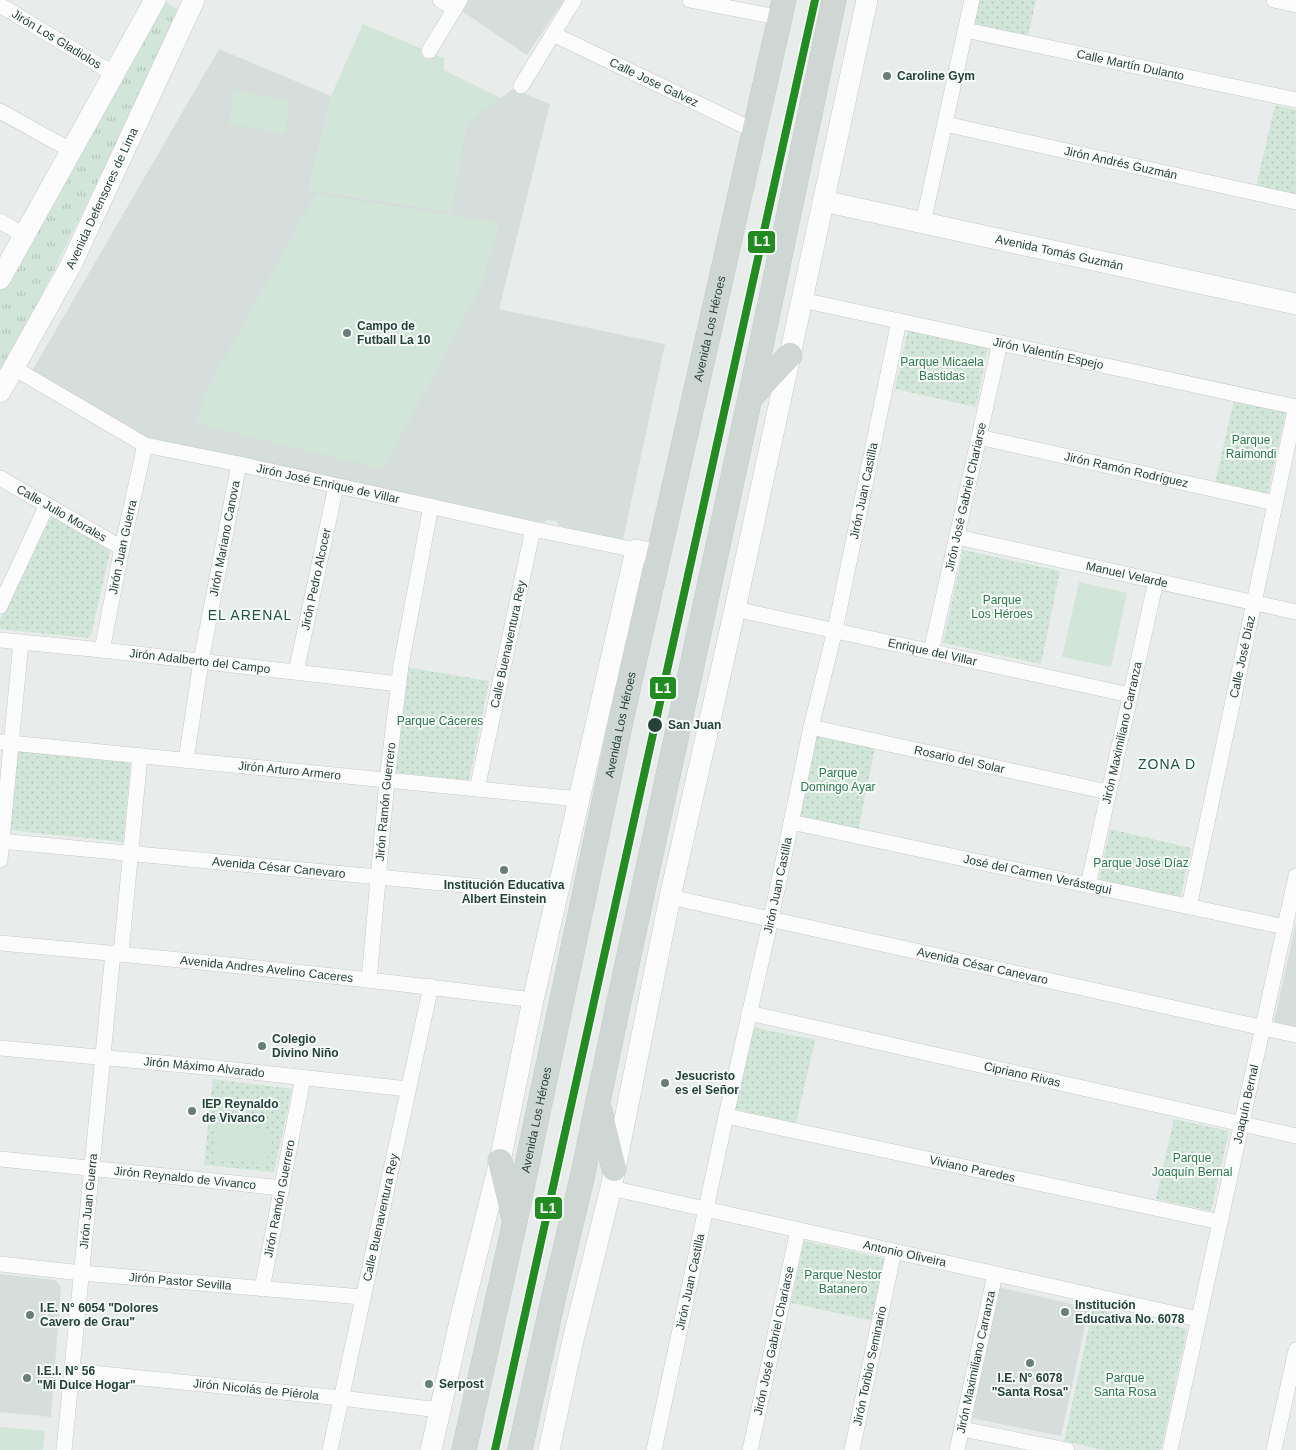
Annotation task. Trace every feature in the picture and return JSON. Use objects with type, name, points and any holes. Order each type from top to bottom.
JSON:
[{"type":"main road","points":[[520,1450],[598,1105],[834,0]]},
{"type":"main road","name":"Avenida Los Héroes","points":[[464,1450],[515,1221],[618,732],[647,552],[755,131],[782,9]]},
{"type":"main road","points":[[750,398],[790,355]]},
{"type":"main road","points":[[598,1105],[613,1179]]},
{"type":"main road","points":[[500,1161],[515,1221]]},
{"type":"street","points":[[0,279],[155,0]]},
{"type":"street","name":"Avenida Defensores de Lima","points":[[0,392],[71,265],[194,0]]},
{"type":"street","points":[[429,51],[457,4],[440,0]]},
{"type":"street","points":[[521,86],[574,0]]},
{"type":"street","points":[[690,0],[782,9]]},
{"type":"street","points":[[549,1450],[573,1340],[613,1179],[670,897],[735,609],[867,0]]},
{"type":"street","points":[[923,223],[972,0]]},
{"type":"street","points":[[1274,0],[1296,5]]},
{"type":"street","name":"Jirón Los Gladiolos","points":[[0,5],[114,74]]},
{"type":"street","name":"Calle Martín Dulanto","points":[[965,30],[1296,100]]},
{"type":"street","name":"Calle Jose Galvez","points":[[553,34],[755,131]]},
{"type":"street","points":[[0,111],[72,151]]},
{"type":"street","name":"Jirón Andrés Guzmán","points":[[945,124],[1296,202]]},
{"type":"street","name":"Avenida Tomás Guzmán","points":[[823,201],[1296,304]]},
{"type":"street","points":[[0,221],[25,236]]},
{"type":"street","name":"Jirón Valentín Espejo","points":[[802,300],[1296,406]]},
{"type":"street","name":"Jirón Juan Castilla","points":[[654,1450],[726,1116],[771,920],[811,727],[835,630],[899,321]]},
{"type":"street","name":"Jirón José Gabriel Chariarse","points":[[931,652],[1000,343]]},
{"type":"street","name":"Jirón José Enrique de Villar","points":[[14,368],[145,445],[432,506],[533,530],[647,552]]},
{"type":"street","name":"Calle José Díaz","points":[[1189,907],[1296,406]]},
{"type":"street","name":"Jirón Ramón Rodríguez","points":[[979,437],[1275,503]]},
{"type":"street","name":"Jirón Juan Guerra","points":[[102,650],[145,445]]},
{"type":"street","name":"Jirón Mariano Canova","points":[[186,760],[201,661],[240,464]]},
{"type":"street","name":"Calle Julio Morales","points":[[0,478],[122,548]]},
{"type":"street","name":"Jirón Pedro Alcocer","points":[[296,672],[336,486]]},
{"type":"street","points":[[0,606],[47,505]]},
{"type":"street","name":"Jirón Ramón Guerrero","points":[[369,980],[377,877],[402,656],[432,506]]},
{"type":"street","name":"Calle Buenaventura Rey","points":[[477,789],[533,530]]},
{"type":"street","name":"Manuel Velarde","points":[[957,537],[1296,612]]},
{"type":"street","name":"Avenida Los Héroes","points":[[431,1450],[461,1317],[500,1161],[533,1000],[579,799],[647,552]]},
{"type":"street","name":"Jirón Maximiliano Carranza","points":[[1088,885],[1156,581]]},
{"type":"street","name":"Enrique del Villar","points":[[735,609],[1130,695]]},
{"type":"street","name":"Jirón Adalberto del Campo","points":[[0,640],[399,684]]},
{"type":"street","points":[[0,860],[6,743],[21,642]]},
{"type":"street","name":"Rosario del Solar","points":[[811,727],[1108,792]]},
{"type":"street","name":"Jirón Arturo Armero","points":[[6,743],[579,799]]},
{"type":"street","name":"Jirón Juan Guerra","points":[[64,1450],[103,1057],[130,853],[140,756]]},
{"type":"street","name":"José del Carmen Verástegui","points":[[791,822],[1285,927]]},
{"type":"street","name":"Avenida César Canevaro","points":[[1,841],[557,894]]},
{"type":"street","name":"Joaquín Bernal","points":[[1170,1450],[1296,876]]},
{"type":"street","name":"Avenida César Canevaro","points":[[670,897],[1296,1035]]},
{"type":"street","name":"Avenida Andres Avelino Caceres","points":[[0,943],[117,953],[431,986],[533,1000]]},
{"type":"street","name":"Calle Buenaventura Rey","points":[[330,1450],[431,986]]},
{"type":"street","name":"Cipriano Rivas","points":[[749,1013],[1296,1136]]},
{"type":"street","name":"Jirón Máximo Alvarado","points":[[0,1048],[408,1089]]},
{"type":"street","name":"Jirón Ramón Guerrero","points":[[262,1289],[304,1078]]},
{"type":"street","name":"Viviano Paredes","points":[[726,1116],[1220,1222]]},
{"type":"street","name":"Jirón Reynaldo de Vivanco","points":[[0,1159],[282,1188]]},
{"type":"street","name":"Antonio Oliveira","points":[[613,1179],[706,1209],[1198,1319]]},
{"type":"street","name":"Jirón José Gabriel Chariarse","points":[[750,1450],[798,1230]]},
{"type":"street","name":"Jirón Toribio Seminario","points":[[852,1450],[894,1251]]},
{"type":"street","name":"Jirón Pastor Sevilla","points":[[0,1264],[82,1273],[362,1297]]},
{"type":"street","name":"Jirón Maximiliano Carranza","points":[[957,1450],[995,1274]]},
{"type":"street","points":[[1274,1450],[1296,1350]]},
{"type":"street","name":"Jirón Nicolás de Piérola","points":[[72,1371],[341,1398],[439,1410]]},
{"type":"street","points":[[962,1429],[1066,1450]]},
{"type":"shaded area","points":[[469,0],[564,0],[527,55],[462,11]]},
{"type":"shaded area","points":[[219,49],[331,96],[309,190],[451,211],[466,123],[513,89],[550,104],[499,309],[665,344],[623,540],[559,526],[556,521],[547,520],[542,523],[222,460],[147,439],[32,371]]},
{"type":"shaded area","points":[[1296,922],[1296,1027],[1274,1022]]},
{"type":"shaded area","points":[[0,1274],[55,1280],[61,1287],[51,1417],[0,1412]]},
{"type":"shaded area","name":"I.E. N° 6078 \"Santa Rosa\"","points":[[999,1287],[1089,1308],[1061,1436],[971,1418]]},
{"type":"green space","points":[[979,0],[1036,0],[1028,36],[974,24]]},
{"type":"green space","points":[[162,1],[181,11],[0,377],[0,285]]},
{"type":"green space","points":[[363,24],[444,58],[444,70],[501,98],[466,124],[451,211],[309,190],[331,96]]},
{"type":"green space","points":[[234,91],[290,100],[285,133],[229,124]]},
{"type":"green space","points":[[1275,105],[1296,110],[1296,197],[1256,187]]},
{"type":"green space","name":"Campo de Futball La 10","points":[[316,194],[499,223],[482,284],[383,469],[195,423],[211,383]]},
{"type":"green space","name":"Parque Micaela Bastidas","points":[[908,330],[988,348],[976,407],[895,389]]},
{"type":"green space","name":"Parque Raimondi","points":[[1234,400],[1286,412],[1267,495],[1215,483]]},
{"type":"green space","points":[[52,515],[111,548],[91,635],[87,638],[0,629],[0,619]]},
{"type":"green space","name":"Parque Los Héroes","points":[[963,550],[1060,571],[1041,664],[943,643]]},
{"type":"green space","points":[[1079,582],[1127,593],[1111,667],[1062,657]]},
{"type":"green space","name":"Parque Cáceres","points":[[406,667],[489,681],[469,781],[393,772]]},
{"type":"green space","name":"Parque Domingo Ayar","points":[[817,736],[875,748],[858,831],[800,819]]},
{"type":"green space","points":[[18,750],[131,761],[123,842],[10,830]]},
{"type":"green space","name":"Parque José Díaz","points":[[1110,829],[1191,848],[1180,899],[1099,880]]},
{"type":"green space","points":[[753,1027],[815,1040],[796,1123],[734,1109]]},
{"type":"green space","points":[[213,1079],[292,1089],[274,1172],[204,1165]]},
{"type":"green space","name":"Parque Joaquín Bernal","points":[[1174,1119],[1229,1131],[1211,1211],[1156,1199]]},
{"type":"green space","points":[[217,1124],[271,1130],[267,1164],[213,1158]]},
{"type":"green space","name":"Parque Nestor Batanero","points":[[804,1241],[887,1259],[873,1321],[791,1303]]},
{"type":"green space","name":"Parque Santa Rosa","points":[[1093,1308],[1187,1329],[1161,1450],[1103,1450],[1064,1441]]},
{"type":"green space","points":[[0,1427],[45,1431],[43,1450],[0,1450]]},
{"type":"transit line","name":"L1","points":[[495,1450],[815,0]]},
{"type":"place","name":"Caroline Gym","points":[[887,76]]},
{"type":"place","name":"Campo de Futball La 10","points":[[347,333]]},
{"type":"place","name":"San Juan","points":[[655,725]]},
{"type":"place","name":"Institución Educativa Albert Einstein","points":[[504,870]]},
{"type":"place","name":"Colegio Divino Niño","points":[[262,1046]]},
{"type":"place","name":"Jesucristo es el Señor","points":[[665,1083]]},
{"type":"place","name":"IEP Reynaldo de Vivanco","points":[[192,1111]]},
{"type":"place","name":"Institución Educativa No. 6078","points":[[1065,1312]]},
{"type":"place","name":"I.E. N° 6054 \"Dolores Cavero de Grau\"","points":[[30,1315]]},
{"type":"place","name":"I.E. N° 6078 \"Santa Rosa\"","points":[[1030,1363]]},
{"type":"place","name":"I.E.I. N° 56 \"Mi Dulce Hogar\"","points":[[27,1378]]},
{"type":"place","name":"Serpost","points":[[429,1384]]},
{"type":"district","name":"EL ARENAL","points":[[250,615]]},
{"type":"district","name":"ZONA D","points":[[1167,764]]}]
